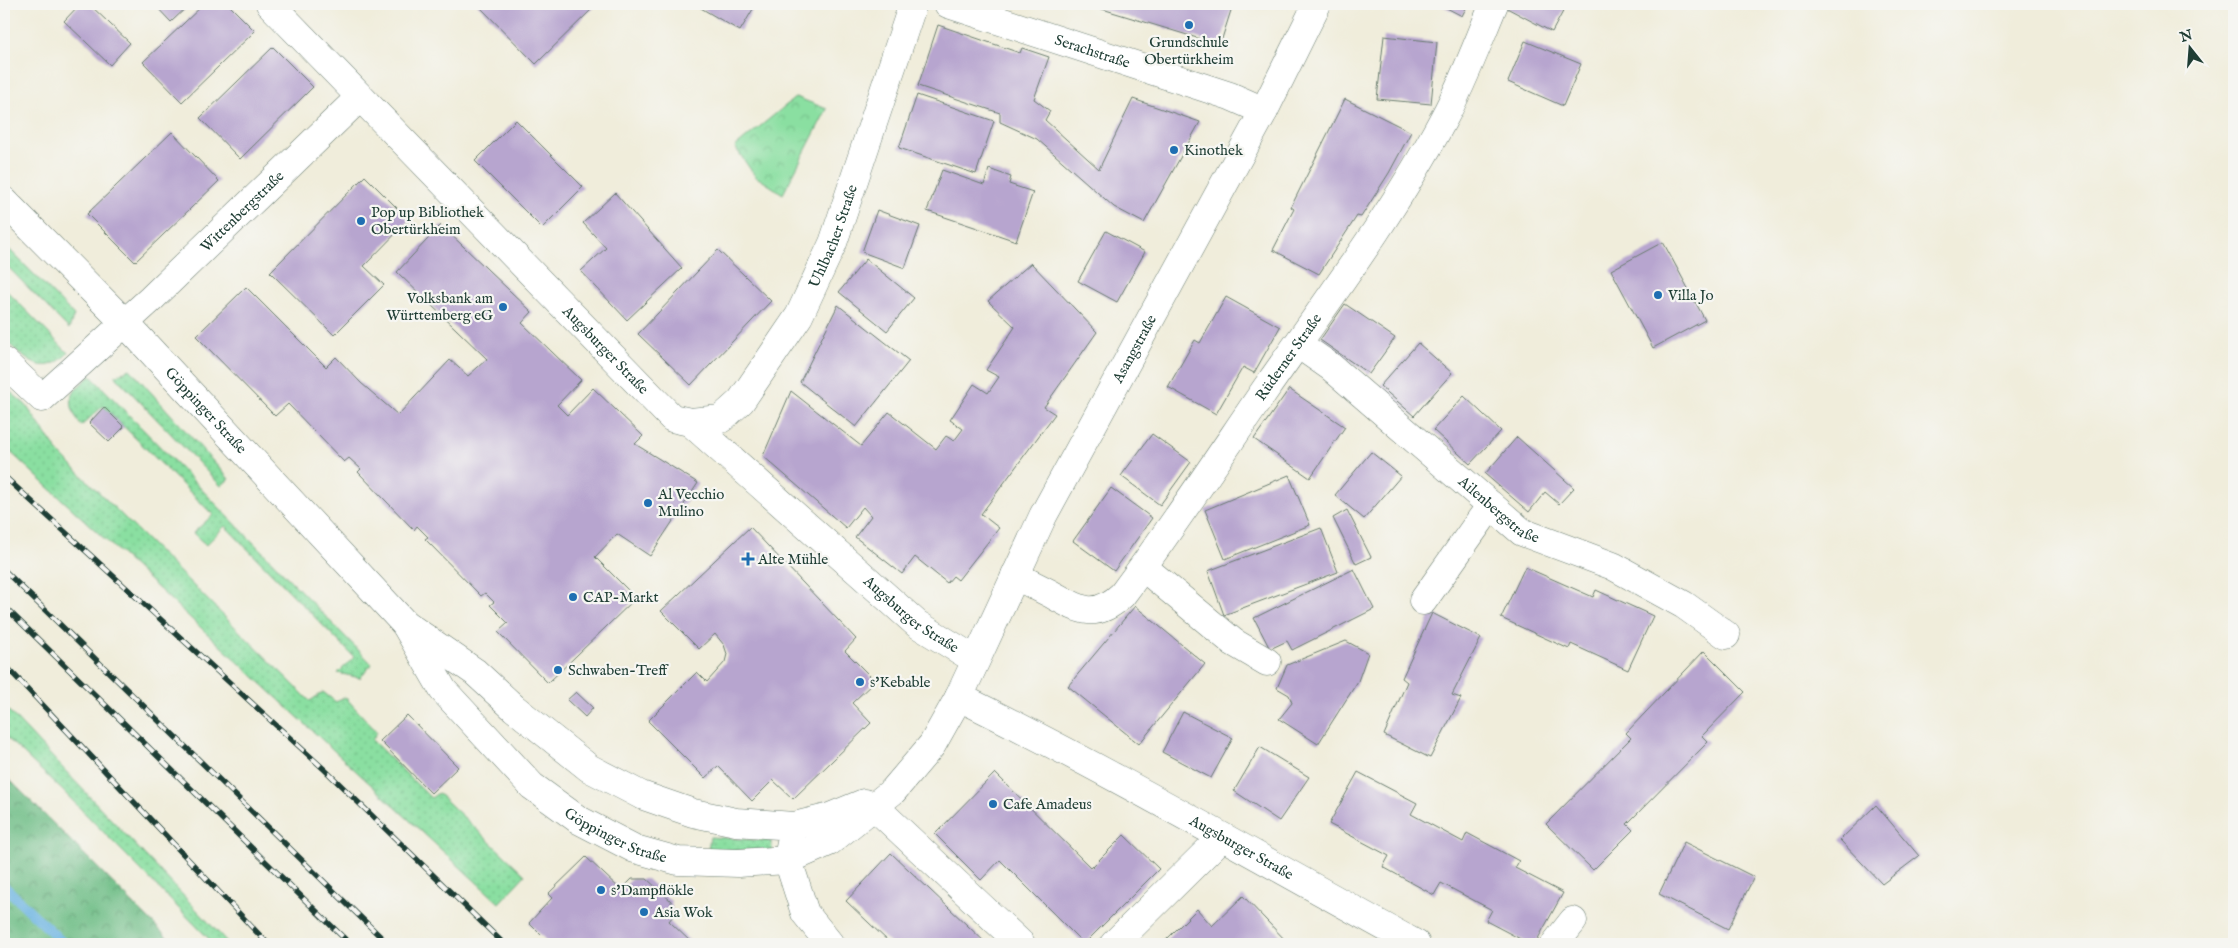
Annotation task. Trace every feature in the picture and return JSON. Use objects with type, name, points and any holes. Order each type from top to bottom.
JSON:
[{"type":"street","name":"Uhlbacher Straße","points":[[690,422],[721,419],[741,401],[799,316],[833,243],[913,4]]},
{"type":"street","name":"Serachstraße","points":[[948,4],[1230,96],[1264,111]]},
{"type":"street","name":"Asangstraße","points":[[958,696],[974,659],[1068,470],[1264,111],[1316,4]]},
{"type":"street","name":"Rüderner Straße","points":[[1015,575],[1072,606],[1092,611],[1109,606],[1117,600],[1143,567],[1298,344],[1430,144],[1472,62],[1494,4]]},
{"type":"street","name":"Augsburger Straße","points":[[279,7],[360,98],[672,418],[690,422],[917,624],[974,659]]},
{"type":"street","name":"Wittenbergstraße","points":[[4,362],[42,398],[125,323],[360,98]]},
{"type":"street","name":"Göppinger Straße","points":[[4,201],[125,323],[405,624],[474,672],[554,741],[589,768],[641,795],[693,813],[736,822],[794,826],[830,817],[884,799]]},
{"type":"street","name":"Ailenbergstraße","points":[[1298,344],[1331,367],[1522,532],[1613,566],[1684,605],[1726,635]]},
{"type":"street","points":[[1423,601],[1492,505]]},
{"type":"street","points":[[1143,567],[1233,642],[1267,662]]},
{"type":"street","name":"Göppinger Straße","points":[[405,624],[443,690],[532,786],[579,820],[635,849],[678,861],[738,863],[788,860],[829,842],[884,799],[932,745],[958,696]]},
{"type":"street","name":"Augsburger Straße","points":[[958,696],[1222,837],[1416,944]]},
{"type":"street","points":[[884,799],[1021,944]]},
{"type":"street","points":[[794,826],[788,860],[805,913],[830,944]]},
{"type":"street","points":[[1114,944],[1222,837]]},
{"type":"street","points":[[1555,944],[1573,921]]},
{"type":"green space","points":[[796,97],[827,109],[783,194],[755,176],[735,147]]},
{"type":"green space","points":[[4,244],[74,315],[69,329],[4,263]]},
{"type":"green space","points":[[4,288],[68,353],[59,361],[50,365],[34,363],[19,353],[4,339],[4,311],[10,305],[4,296]]},
{"type":"green space","points":[[130,369],[229,479],[221,486],[115,376]]},
{"type":"green space","points":[[91,376],[372,664],[360,678],[338,673],[354,657],[225,526],[206,545],[193,533],[213,515],[103,406],[81,426],[73,410],[72,398],[83,382]]},
{"type":"green space","points":[[4,387],[25,404],[59,453],[310,701],[323,692],[336,702],[345,697],[377,732],[372,740],[431,798],[438,793],[525,875],[499,903],[4,446]]},
{"type":"green space","points":[[4,706],[229,944],[214,944],[62,790],[4,735]]},
{"type":"green space","points":[[4,774],[174,944],[4,944]]},
{"type":"green space","points":[[710,837],[771,841],[772,850],[708,851]]},
{"type":"building","points":[[80,4],[89,4],[130,43],[110,65],[64,21]]},
{"type":"building","points":[[154,4],[190,4],[171,22]]},
{"type":"building","points":[[204,4],[228,4],[255,31],[182,102],[143,62]]},
{"type":"building","points":[[477,4],[597,4],[536,64]]},
{"type":"building","points":[[694,4],[756,4],[740,31]]},
{"type":"building","name":"Grundschule Obertürkheim","points":[[1086,4],[1233,4],[1220,45]]},
{"type":"building","points":[[1439,4],[1468,4],[1462,16]]},
{"type":"building","points":[[1507,4],[1567,4],[1552,32],[1505,7]]},
{"type":"building","points":[[938,25],[1020,53],[1022,48],[1049,57],[1034,99],[1050,111],[1045,120],[1099,169],[1133,99],[1200,122],[1144,223],[1114,207],[1037,139],[1000,122],[1000,113],[918,86]]},
{"type":"building","points":[[1384,36],[1437,42],[1431,104],[1377,99]]},
{"type":"building","points":[[1525,41],[1581,64],[1563,106],[1508,82]]},
{"type":"building","points":[[273,47],[313,87],[240,159],[200,118]]},
{"type":"building","points":[[917,95],[994,121],[976,174],[899,148]]},
{"type":"building","points":[[1345,99],[1411,132],[1389,173],[1361,217],[1357,216],[1319,274],[1273,250],[1294,209],[1291,207]]},
{"type":"building","points":[[516,120],[583,187],[542,228],[475,161]]},
{"type":"building","points":[[172,132],[219,181],[135,262],[87,214]]},
{"type":"building","points":[[989,169],[1011,177],[1009,184],[1033,192],[1016,241],[927,211],[942,170],[984,185]]},
{"type":"building","points":[[365,176],[409,220],[364,266],[384,285],[334,335],[270,272]]},
{"type":"building","points":[[615,193],[682,268],[627,320],[581,271],[606,248],[583,223]]},
{"type":"building","points":[[877,210],[920,226],[905,268],[862,252]]},
{"type":"building","points":[[441,225],[532,312],[522,323],[581,380],[557,405],[567,415],[593,388],[643,436],[635,444],[698,483],[650,556],[617,534],[595,557],[636,598],[548,683],[498,632],[508,623],[490,605],[494,602],[485,593],[481,596],[425,539],[428,537],[417,526],[414,530],[358,472],[361,469],[349,458],[344,462],[288,404],[275,416],[196,336],[246,287],[326,367],[336,357],[361,383],[398,415],[450,360],[468,376],[487,359],[397,272]]},
{"type":"building","points":[[1106,231],[1145,252],[1117,302],[1078,281]]},
{"type":"building","name":"Villa Jo","points":[[1663,242],[1705,320],[1653,348],[1611,270]]},
{"type":"building","points":[[718,250],[771,301],[691,385],[638,334]]},
{"type":"building","points":[[866,259],[914,298],[887,331],[839,292]]},
{"type":"building","points":[[1031,263],[1097,332],[1044,407],[1055,414],[981,514],[999,528],[958,580],[953,576],[947,583],[915,557],[902,574],[855,537],[871,516],[863,507],[846,528],[763,456],[791,391],[861,446],[889,412],[936,449],[946,436],[954,441],[963,429],[950,420],[974,384],[988,393],[999,377],[986,370],[1015,327],[988,301]]},
{"type":"building","points":[[1226,297],[1280,327],[1254,373],[1243,367],[1216,414],[1168,387],[1195,340],[1200,343]]},
{"type":"building","points":[[1345,304],[1395,338],[1369,374],[1320,340]]},
{"type":"building","points":[[838,305],[909,361],[856,427],[800,382]]},
{"type":"building","points":[[1418,343],[1452,373],[1414,416],[1380,386]]},
{"type":"building","points":[[1289,389],[1345,427],[1310,478],[1254,439]]},
{"type":"building","points":[[1464,396],[1501,431],[1470,464],[1433,430]]},
{"type":"building","points":[[104,407],[124,427],[109,442],[89,423]]},
{"type":"building","points":[[1152,434],[1191,462],[1160,505],[1121,476]]},
{"type":"building","points":[[1517,437],[1574,488],[1559,504],[1545,492],[1529,512],[1485,474]]},
{"type":"building","points":[[1371,452],[1401,476],[1364,519],[1335,495]]},
{"type":"building","points":[[1289,475],[1310,525],[1225,559],[1205,510]]},
{"type":"building","points":[[1111,488],[1152,518],[1114,571],[1073,541]]},
{"type":"building","points":[[1347,510],[1371,557],[1356,564],[1333,518]]},
{"type":"building","points":[[750,527],[856,639],[845,651],[875,681],[852,703],[871,723],[793,799],[773,780],[752,801],[718,766],[705,778],[648,721],[697,672],[707,682],[725,662],[727,654],[724,645],[715,634],[699,649],[661,611]]},
{"type":"building","points":[[1321,528],[1338,572],[1224,615],[1208,571]]},
{"type":"building","points":[[1525,567],[1593,597],[1596,590],[1653,616],[1628,670],[1571,644],[1569,649],[1501,618]]},
{"type":"building","points":[[1354,569],[1374,609],[1292,650],[1287,641],[1270,649],[1254,618]]},
{"type":"building","points":[[1135,606],[1205,664],[1139,744],[1068,686]]},
{"type":"building","points":[[1432,613],[1481,638],[1452,695],[1461,698],[1430,758],[1384,735],[1407,682],[1402,678]]},
{"type":"building","points":[[1346,641],[1368,653],[1358,681],[1318,744],[1279,719],[1292,703],[1289,695],[1277,688],[1287,665]]},
{"type":"building","points":[[1704,651],[1745,692],[1702,736],[1708,742],[1627,824],[1633,830],[1593,870],[1546,824],[1631,738],[1626,733]]},
{"type":"building","points":[[576,692],[593,708],[585,717],[567,700]]},
{"type":"building","points":[[1183,712],[1233,738],[1211,778],[1162,752]]},
{"type":"building","points":[[407,715],[458,767],[431,793],[380,741]]},
{"type":"building","points":[[1260,747],[1309,777],[1279,821],[1234,791]]},
{"type":"building","points":[[1358,772],[1417,803],[1411,814],[1463,842],[1467,833],[1519,861],[1515,868],[1563,893],[1535,944],[1530,944],[1486,921],[1492,910],[1441,883],[1434,895],[1383,867],[1389,856],[1329,824]]},
{"type":"building","points":[[995,773],[1091,868],[1124,835],[1159,869],[1084,944],[1000,860],[981,880],[935,834]]},
{"type":"building","points":[[1876,805],[1919,856],[1882,884],[1840,840]]},
{"type":"building","points":[[1684,842],[1754,877],[1728,929],[1659,894]]},
{"type":"building","points":[[891,853],[987,944],[891,944],[846,901]]},
{"type":"building","points":[[586,857],[621,890],[632,879],[647,879],[671,901],[673,916],[669,921],[693,944],[550,944],[529,923],[552,898],[548,894]]},
{"type":"building","points":[[1243,896],[1289,944],[1162,944],[1197,909],[1212,926]]},
{"type":"waterway","points":[[4,886],[64,944]]},
{"type":"railway","points":[[4,476],[325,770],[504,944]]},
{"type":"railway","points":[[4,570],[388,944]]},
{"type":"railway","points":[[4,606],[350,944]]},
{"type":"railway","points":[[4,664],[268,944]]},
{"type":"place","name":"Grundschule Obertürkheim","points":[[1189,25]]},
{"type":"place","name":"Kinothek","points":[[1174,150]]},
{"type":"place","name":"Pop up Bibliothek Obertürkheim","points":[[361,221]]},
{"type":"place","name":"Villa Jo","points":[[1658,295]]},
{"type":"place","name":"Volksbank am Württemberg eG","points":[[503,307]]},
{"type":"place","name":"Al Vecchio Mulino","points":[[648,503]]},
{"type":"place","name":"Alte Mühle","points":[[748,559]]},
{"type":"place","name":"CAP-Markt","points":[[573,597]]},
{"type":"place","name":"Schwaben-Treff","points":[[558,670]]},
{"type":"place","name":"s'Kebable","points":[[860,682]]},
{"type":"place","name":"Cafe Amadeus","points":[[993,804]]},
{"type":"place","name":"s'Dampflökle","points":[[601,890]]},
{"type":"place","name":"Asia Wok","points":[[644,912]]}]
